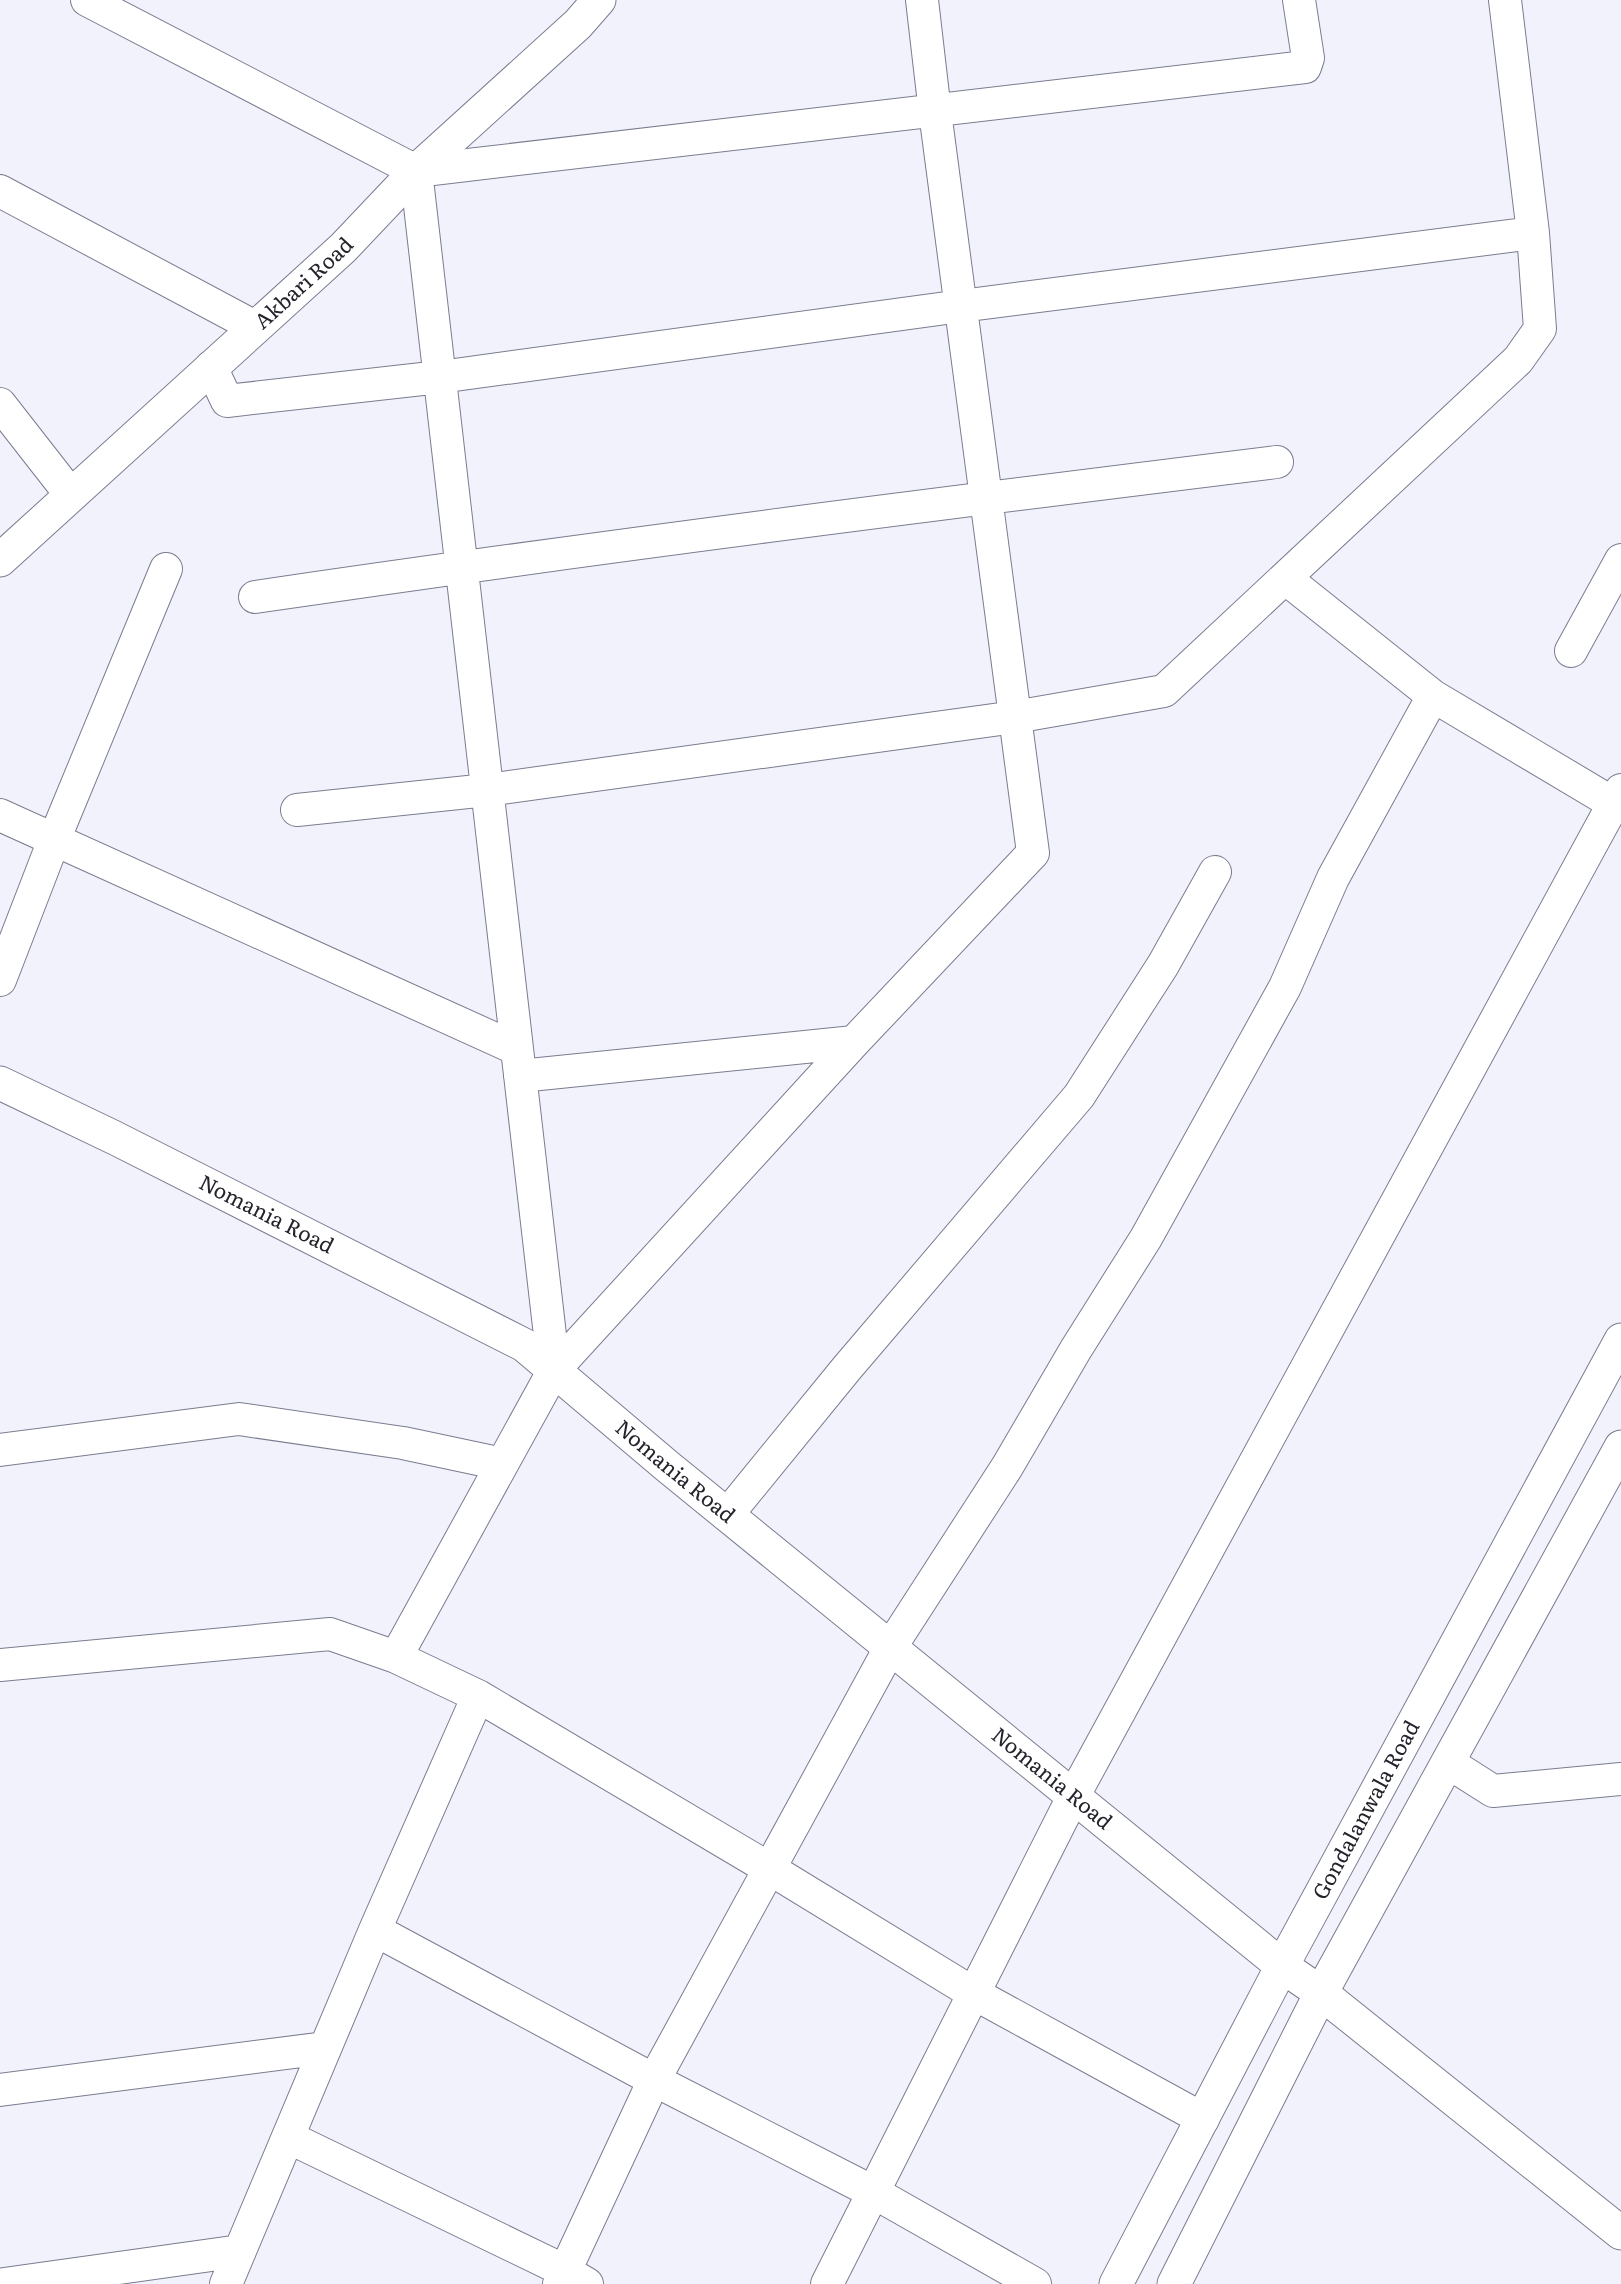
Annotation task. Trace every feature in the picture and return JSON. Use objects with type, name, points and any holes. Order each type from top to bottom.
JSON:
[{"type":"street","points":[[87,0],[416,171],[1305,67],[1308,58],[1299,0]]},
{"type":"street","name":"Akbari Road","points":[[0,560],[343,248],[416,171],[576,12],[599,0]]},
{"type":"street","points":[[396,1657],[554,1370],[854,1042],[1033,853],[922,0]]},
{"type":"street","points":[[297,810],[487,790],[1015,717],[1164,691],[1518,360],[1540,329],[1533,232],[1505,0]]},
{"type":"street","points":[[416,171],[554,1370]]},
{"type":"street","points":[[0,191],[255,327]]},
{"type":"street","points":[[211,367],[227,401],[440,377],[961,306],[1533,232]]},
{"type":"street","points":[[0,404],[71,495]]},
{"type":"street","points":[[255,597],[462,567],[1277,462]]},
{"type":"street","points":[[1571,651],[1621,560]]},
{"type":"street","points":[[0,980],[54,840],[166,569]]},
{"type":"street","points":[[826,2284],[1073,1797],[1618,800],[1433,696],[1285,578]]},
{"type":"street","points":[[288,2138],[570,2280],[654,2080],[890,1648],[1007,1467],[1076,1349],[1146,1238],[1285,987],[1333,878],[1433,696]]},
{"type":"street","points":[[0,815],[519,1063],[854,1042]]},
{"type":"street","points":[[727,1515],[847,1368],[1079,1095],[1163,965],[1215,872]]},
{"type":"street","name":"Nomania Road","points":[[0,1083],[115,1138],[524,1345],[727,1515],[1073,1797],[1282,1966],[1321,1993],[1621,2233]]},
{"type":"street","name":"Gondalanwala Road","points":[[1116,2284],[1282,1966],[1621,1340]]},
{"type":"street","points":[[0,1450],[239,1419],[403,1443],[502,1464]]},
{"type":"street","points":[[1174,2284],[1321,1993],[1621,1447]]},
{"type":"street","points":[[0,1665],[330,1634],[396,1657],[478,1696],[770,1869],[973,1993],[1203,2120]]},
{"type":"street","points":[[226,2284],[375,1930],[478,1696]]},
{"type":"street","points":[[1449,1763],[1493,1791],[1621,1779]]},
{"type":"street","points":[[375,1930],[654,2080],[873,2192],[1035,2284]]},
{"type":"street","points":[[0,2090],[325,2048]]},
{"type":"street","points":[[4,2284],[240,2251]]}]
